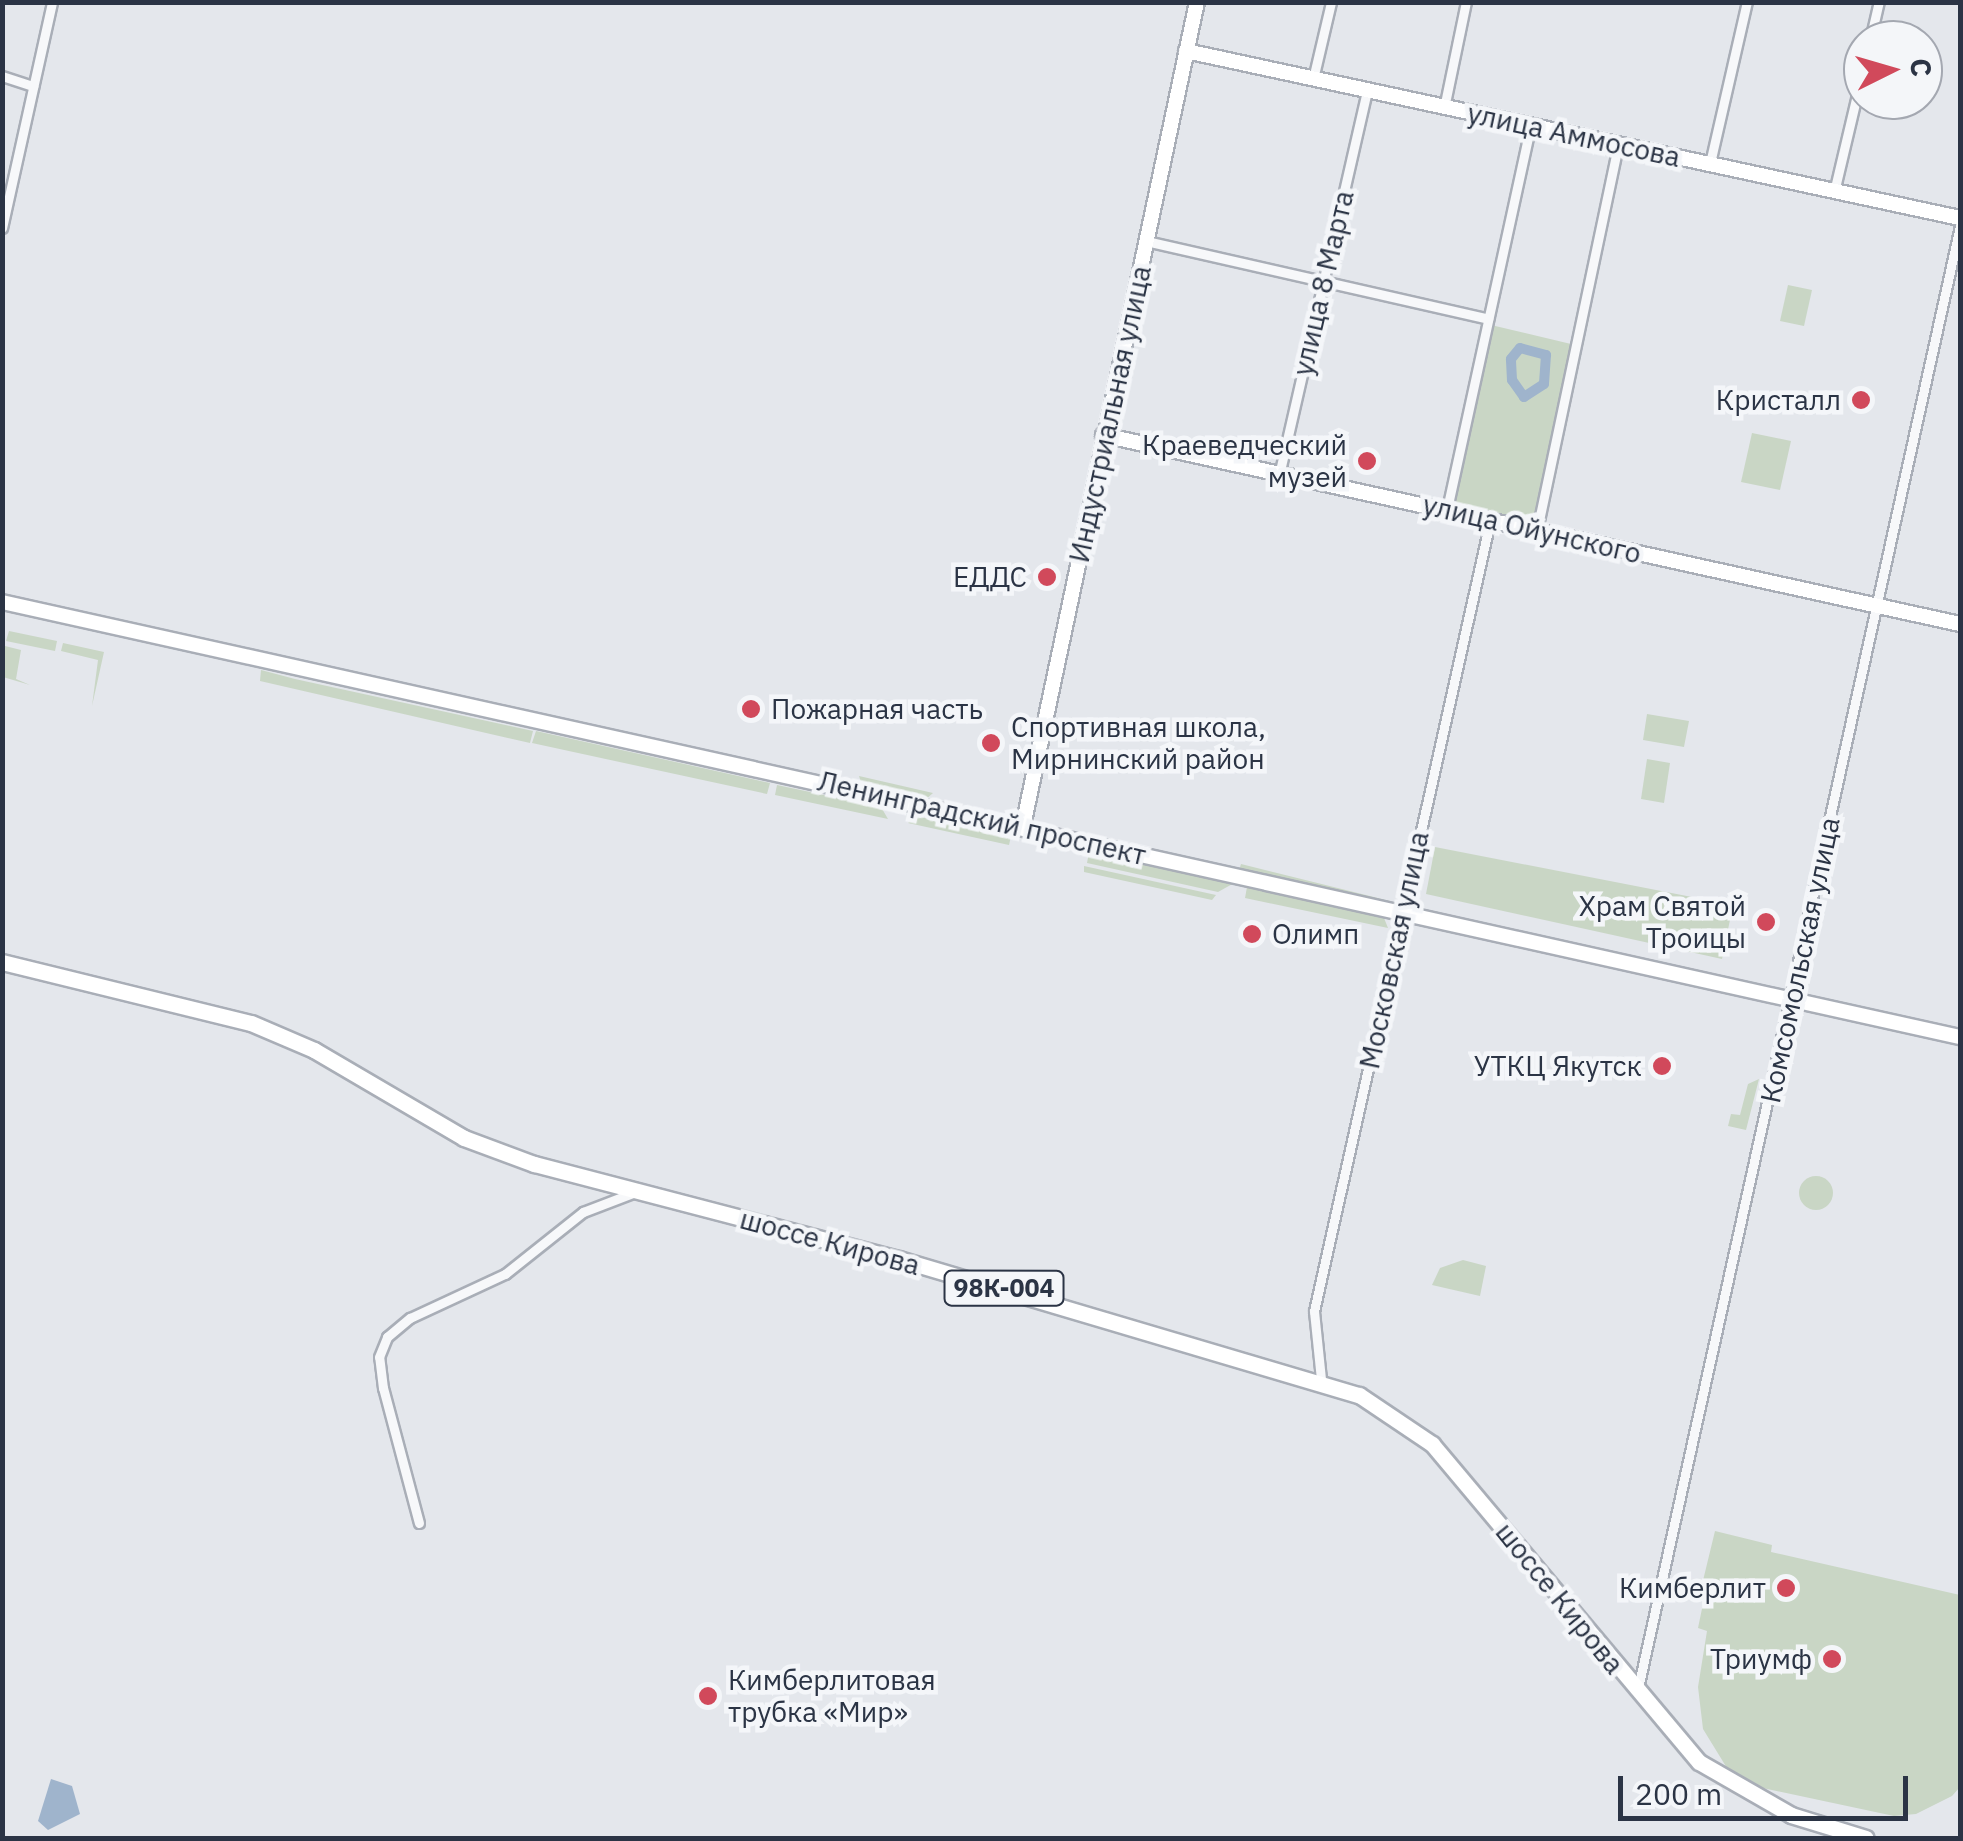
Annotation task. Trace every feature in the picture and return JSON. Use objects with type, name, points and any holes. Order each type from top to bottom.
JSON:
[{"type":"main road","name":"Индустриальная улица","points":[[1023,826],[1197,2]]},
{"type":"main road","name":"улица Аммосова","points":[[1186,51],[1960,218]]},
{"type":"main road","name":"улица Ойунского","points":[[1103,435],[1960,624]]},
{"type":"main road","name":"Ленинградский проспект","points":[[2,602],[1023,826],[1401,918],[1960,1037]]},
{"type":"main road","name":"шоссе Кирова","points":[[3,963],[228,1014],[314,1050],[485,1147],[1321,1379],[1374,1403],[1432,1444],[1687,1752],[1723,1780],[1806,1822],[1866,1838]]},
{"type":"street","points":[[2,228],[52,2]]},
{"type":"street","points":[[1313,79],[1331,2]]},
{"type":"street","points":[[1444,108],[1466,2]]},
{"type":"street","points":[[1710,163],[1747,2]]},
{"type":"street","points":[[2,76],[33,86]]},
{"type":"street","name":"улица 8 Марта","points":[[1279,475],[1367,91]]},
{"type":"street","points":[[1834,192],[1851,120]]},
{"type":"street","points":[[1447,509],[1530,127]]},
{"type":"street","points":[[1536,530],[1618,146]]},
{"type":"street","name":"Комсомольская улица","points":[[1637,1692],[1960,226]]},
{"type":"street","points":[[1146,241],[1488,318]]},
{"type":"street","name":"Московская улица","points":[[1321,1379],[1314,1311],[1490,522]]},
{"type":"street","points":[[419,1523],[384,1388],[380,1357],[387,1337],[410,1318],[505,1274],[583,1212],[637,1192]]},
{"type":"green space","points":[[1788,285],[1812,290],[1804,326],[1780,321]]},
{"type":"green space","points":[[1491,325],[1571,344],[1533,521],[1451,502]]},
{"type":"green space","points":[[1752,433],[1791,441],[1780,490],[1741,482]]},
{"type":"green space","points":[[9,631],[57,641],[55,651],[6,641]]},
{"type":"green space","points":[[63,643],[104,652],[92,706],[98,660],[61,651]]},
{"type":"green space","points":[[5,646],[21,650],[16,679],[30,685],[3,677]]},
{"type":"green space","points":[[261,670],[533,731],[530,743],[260,681]]},
{"type":"green space","points":[[1647,714],[1689,721],[1684,747],[1643,740]]},
{"type":"green space","points":[[536,731],[770,783],[767,794],[532,743]]},
{"type":"green space","points":[[1647,759],[1670,763],[1664,803],[1641,799]]},
{"type":"green space","points":[[859,776],[933,793],[925,800],[862,786]]},
{"type":"green space","points":[[777,785],[881,807],[888,819],[775,795]]},
{"type":"green space","points":[[916,816],[1011,836],[1009,845],[908,823]]},
{"type":"green space","points":[[1435,847],[1733,905],[1722,959],[1426,894]]},
{"type":"green space","points":[[1089,852],[1236,882],[1218,892],[1087,863]]},
{"type":"green space","points":[[1241,864],[1390,901],[1388,906],[1239,871]]},
{"type":"green space","points":[[1084,866],[1216,895],[1212,900],[1084,872]]},
{"type":"green space","points":[[1247,887],[1384,918],[1388,928],[1245,898]]},
{"type":"green space","points":[[1759,1079],[1746,1130],[1728,1126],[1731,1114],[1740,1115],[1748,1084]]},
{"type":"green space","points":[[1816,1176],[1828,1181],[1833,1193],[1828,1205],[1816,1210],[1804,1205],[1799,1193],[1804,1181]]},
{"type":"green space","points":[[1463,1260],[1486,1266],[1480,1296],[1432,1285],[1440,1268]]},
{"type":"green space","name":"Триумф","points":[[1715,1531],[1772,1545],[1771,1552],[1960,1595],[1960,1787],[1952,1796],[1916,1814],[1894,1816],[1758,1787],[1730,1773],[1703,1729],[1698,1687],[1707,1631],[1698,1628],[1704,1599],[1699,1597]]},
{"type":"water","points":[[51,1779],[72,1786],[80,1814],[48,1830],[38,1821]]},
{"type":"waterway","points":[[1520,348],[1546,355],[1544,384],[1524,397],[1512,380],[1511,359],[1520,348]]},
{"type":"place","name":"Кристалл","points":[[1861,400]]},
{"type":"place","name":"Краеведческий музей","points":[[1367,461]]},
{"type":"place","name":"ЕДДС","points":[[1047,577]]},
{"type":"place","name":"Пожарная часть","points":[[751,709]]},
{"type":"place","name":"Спортивная школа, Мирнинский район","points":[[991,743]]},
{"type":"place","name":"Храм Святой Троицы","points":[[1766,922]]},
{"type":"place","name":"Олимп","points":[[1252,934]]},
{"type":"place","name":"УТКЦ Якутск","points":[[1662,1066]]},
{"type":"place","name":"Кимберлит","points":[[1786,1588]]},
{"type":"place","name":"Триумф","points":[[1832,1659]]},
{"type":"place","name":"Кимберлитовая трубка «Мир»","points":[[708,1696]]}]
